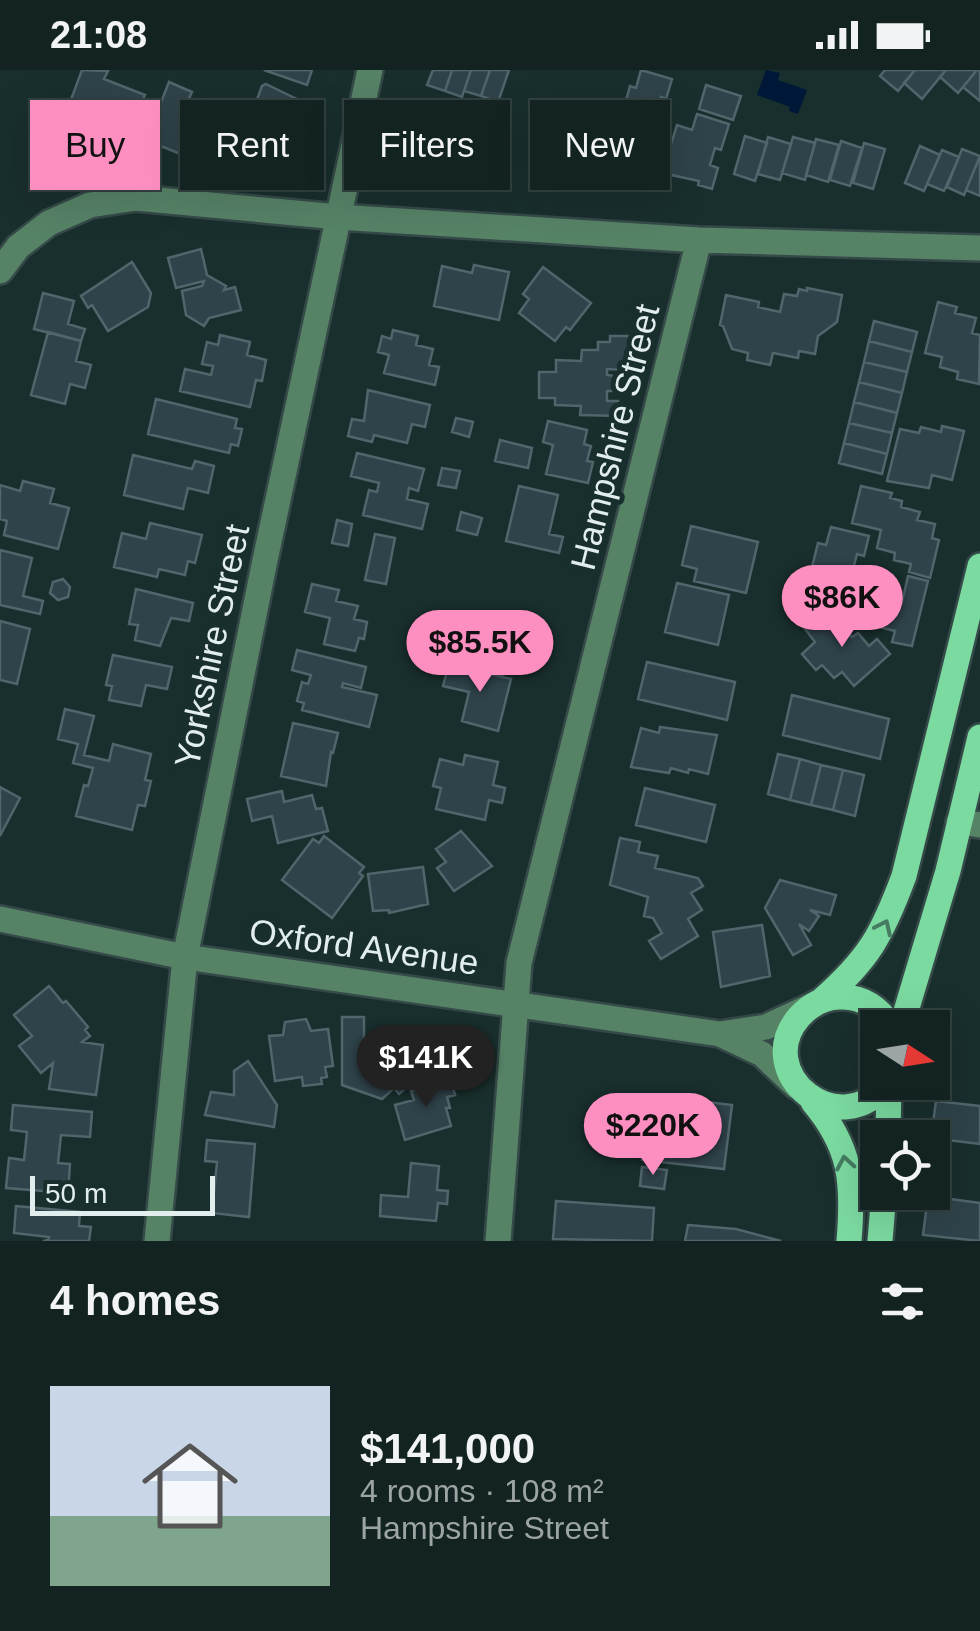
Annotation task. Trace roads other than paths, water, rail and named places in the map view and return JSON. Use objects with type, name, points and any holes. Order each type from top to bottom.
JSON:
[{"type":"main road","points":[[849,1241],[847,1159],[832,1124],[802,1091],[788,1064],[788,1042],[795,1023],[869,954],[888,919],[899,891],[980,566]]},
{"type":"main road","points":[[906,1010],[970,824],[980,737]]},
{"type":"main road","points":[[815,1004],[842,996],[864,1001],[876,1010]]},
{"type":"main road","points":[[802,1091],[827,1106],[854,1106],[867,1100]]},
{"type":"main road","points":[[880,1241],[883,1210]]},
{"type":"street","name":"Yorkshire Street","points":[[157,1241],[185,957],[370,70]]},
{"type":"street","points":[[0,272],[18,247],[50,223],[90,205],[136,198],[338,217],[699,240],[980,248]]},
{"type":"street","name":"Hampshire Street","points":[[498,1241],[520,963],[699,240]]},
{"type":"street","name":"Oxford Avenue","points":[[0,919],[185,957],[720,1034],[766,1027],[815,1004]]},
{"type":"street","name":"Oxford Avenue","points":[[720,1034],[762,1054],[802,1091]]},
{"type":"water","points":[[766,70],[780,73],[778,80],[807,90],[798,114],[757,95]]}]
